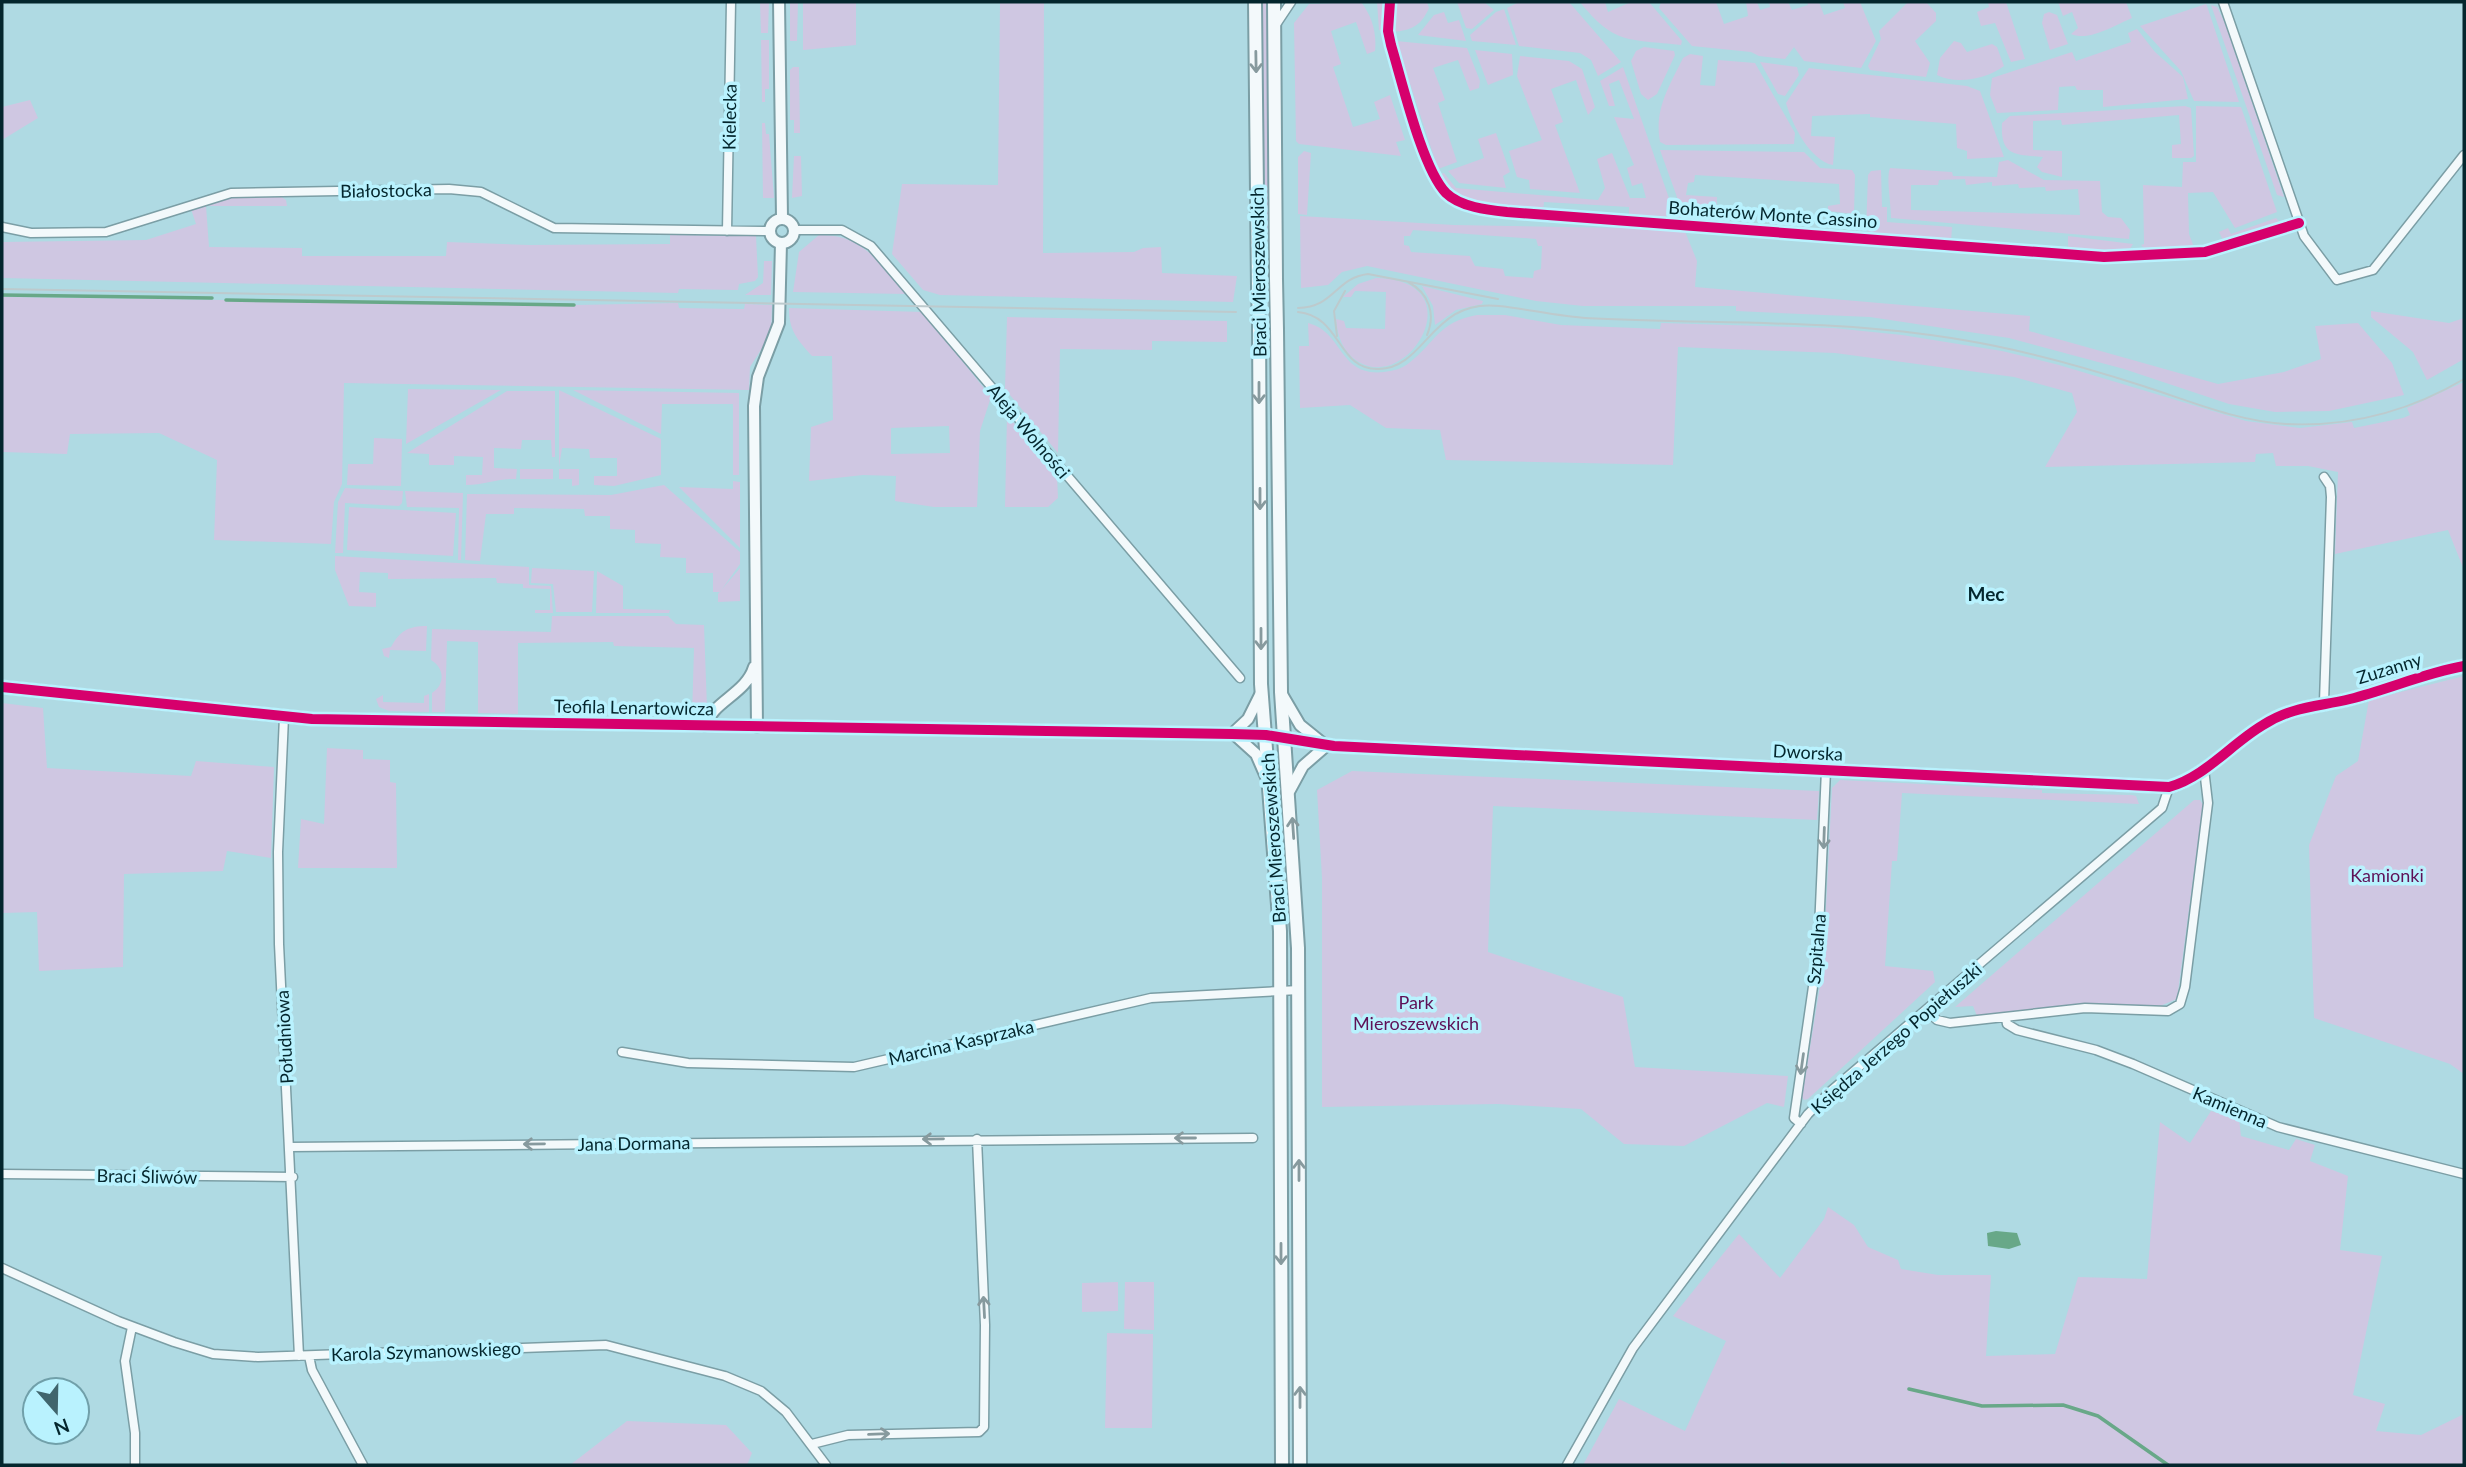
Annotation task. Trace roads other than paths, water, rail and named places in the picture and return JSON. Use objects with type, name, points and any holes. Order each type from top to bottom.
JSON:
[{"type":"main road","name":"Braci Mieroszewskich","points":[[1255,2],[1261,693],[1272,792],[1280,931],[1282,1465]]},
{"type":"main road","name":"Braci Mieroszewskich","points":[[1274,2],[1281,692],[1290,790],[1298,990],[1300,1465]]},
{"type":"main road","points":[[1258,260],[1276,261]]},
{"type":"street","name":"Kielecka","points":[[727,231],[731,2]]},
{"type":"street","points":[[779,2],[782,218]]},
{"type":"street","points":[[1274,33],[1280,17],[1291,2]]},
{"type":"street","name":"Bohaterów Monte Cassino","points":[[1390,2],[1388,31],[1391,45],[1429,163],[1447,194],[1471,205],[1507,212],[2104,257],[2205,252],[2299,223]]},
{"type":"street","points":[[2222,2],[2299,223],[2311,249],[2337,280],[2373,270],[2464,155]]},
{"type":"street","name":"Białostocka","points":[[2,227],[31,233],[106,232],[230,193],[449,189],[481,192],[554,228],[770,231]]},
{"type":"street","points":[[782,218],[789,221],[794,230],[792,238],[781,243],[773,239],[770,231],[775,220],[782,218]]},
{"type":"street","name":"Aleja Wolności","points":[[794,230],[842,230],[871,246],[1240,678]]},
{"type":"street","points":[[757,727],[754,406],[758,377],[779,323],[781,243]]},
{"type":"street","points":[[2324,702],[2331,497],[2330,486],[2325,477]]},
{"type":"street","points":[[705,726],[709,717],[746,684],[756,656]]},
{"type":"street","name":"Zuzanny","points":[[2324,702],[2349,699],[2464,666]]},
{"type":"street","name":"Teofila Lenartowicza","points":[[2,687],[284,717],[1266,735]]},
{"type":"street","points":[[1281,692],[1300,725],[1326,746],[1303,766],[1290,790]]},
{"type":"street","points":[[1261,693],[1248,719],[1232,734],[1246,741],[1256,754],[1272,792]]},
{"type":"street","name":"Dworska","points":[[1266,735],[1326,746],[2169,787],[2189,779],[2263,725],[2293,710],[2324,702]]},
{"type":"street","name":"Południowa","points":[[284,717],[279,932],[293,1177],[299,1356]]},
{"type":"street","points":[[1926,1010],[1937,1020],[1950,1023],[2101,1008],[2168,1011],[2180,1004],[2185,987],[2208,803],[2204,769]]},
{"type":"street","name":"Szpitalna","points":[[1801,1124],[1794,1118],[1818,952],[1826,770]]},
{"type":"street","name":"Księdza Jerzego Popiełuszki","points":[[1567,1465],[1633,1348],[1801,1124],[1832,1090],[2162,808],[2169,787]]},
{"type":"street","name":"Marcina Kasprzaka","points":[[622,1052],[688,1063],[854,1067],[1151,998],[1298,990]]},
{"type":"street","name":"Kamienna","points":[[2006,1018],[2007,1024],[2017,1030],[2121,1059],[2278,1127],[2464,1174]]},
{"type":"street","name":"Jana Dormana","points":[[290,1147],[1253,1138]]},
{"type":"street","points":[[812,1444],[848,1435],[979,1432],[984,1427],[985,1325],[977,1139]]},
{"type":"street","name":"Braci Śliwów","points":[[2,1174],[293,1177]]},
{"type":"street","name":"Karola Szymanowskiego","points":[[2,1268],[132,1327],[213,1354],[309,1356],[606,1345],[746,1382],[786,1412],[826,1465]]},
{"type":"street","points":[[132,1327],[125,1361],[135,1433],[135,1465]]},
{"type":"street","points":[[309,1356],[312,1370],[363,1465]]},
{"type":"waterway","points":[[2,295],[212,298]]},
{"type":"waterway","points":[[226,300],[574,305]]},
{"type":"waterway","points":[[1909,1389],[1982,1406],[2063,1405],[2098,1416],[2168,1465]]},
{"type":"tram line","points":[[1298,308],[1320,303],[1348,281],[1368,274],[1498,299]]},
{"type":"tram line","points":[[1408,282],[1421,292],[1429,305],[1431,319],[1427,335]]},
{"type":"tram line","points":[[2,289],[1236,312]]},
{"type":"tram line","points":[[1337,336],[1334,311],[1345,291]]},
{"type":"tram line","points":[[1298,312],[1323,323],[1355,362],[1379,369],[1395,366],[1408,358],[1444,322],[1459,312],[1477,306],[1499,306],[1585,318],[1821,325],[1916,333],[2031,354],[2099,372],[2231,415],[2286,424],[2333,423],[2378,415],[2422,400],[2464,379]]},
{"type":"district","name":"Mec","points":[[1986,593]]},
{"type":"park label","name":"Kamionki","points":[[2387,875]]},
{"type":"park label","name":"Park Mieroszewskich","points":[[1416,1012]]}]
